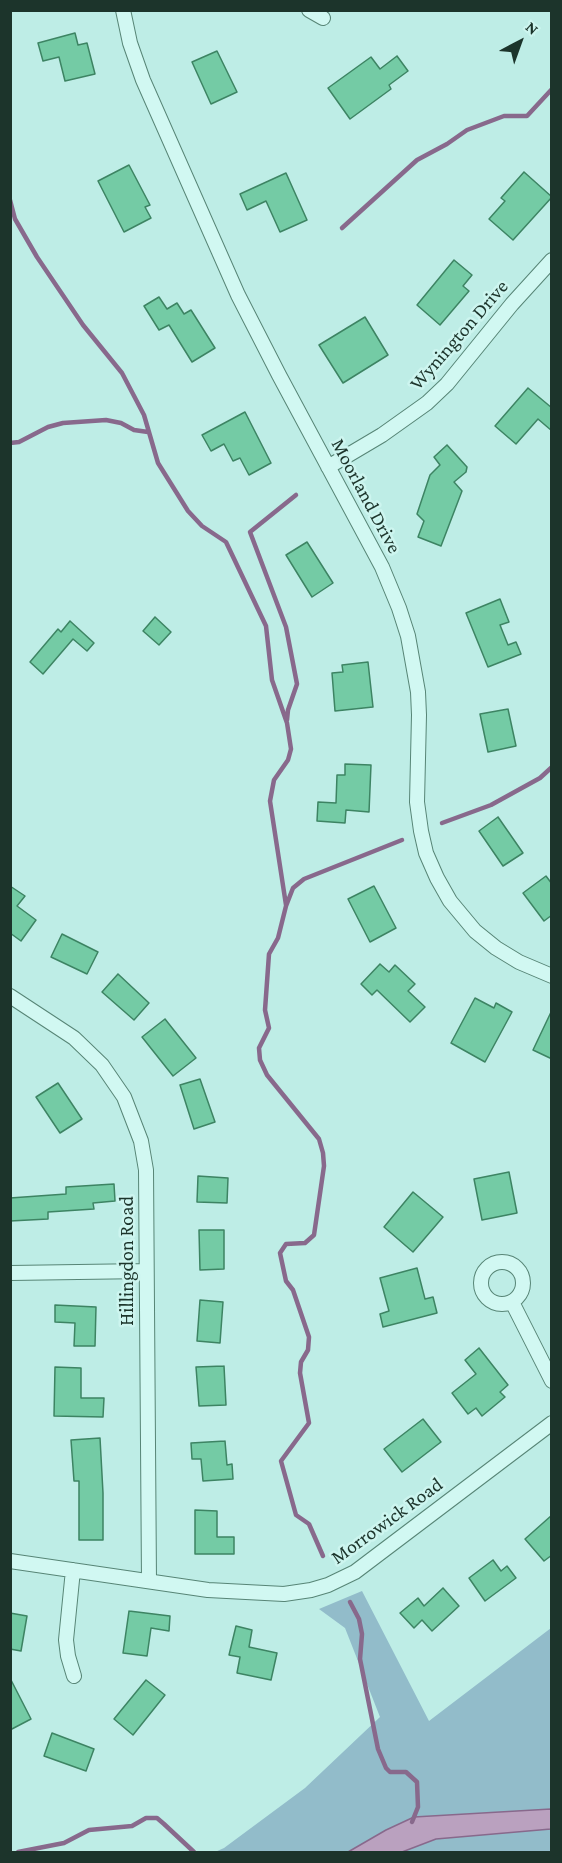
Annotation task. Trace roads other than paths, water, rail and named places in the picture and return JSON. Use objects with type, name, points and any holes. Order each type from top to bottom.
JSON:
[{"type":"street","name":"Moorland Drive","points":[[123,10],[130,43],[143,80],[208,230],[248,315],[382,567],[399,608],[414,666],[419,715],[417,802],[421,831],[426,853],[437,878],[450,901],[475,931],[496,948],[519,962],[552,976]]},
{"type":"street","points":[[309,10],[323,18]]},
{"type":"street","name":"Wynington Drive","points":[[328,467],[391,430],[427,403],[447,384],[512,304],[552,260]]},
{"type":"street","name":"Hillingdon Road","points":[[10,996],[74,1038],[89,1051],[114,1080],[124,1097],[141,1141],[146,1170],[149,1581]]},
{"type":"street","points":[[10,1273],[146,1271]]},
{"type":"street","points":[[512,1302],[552,1381]]},
{"type":"street","name":"Morrowick Road","points":[[10,1561],[208,1590],[297,1592],[328,1586],[355,1572],[552,1423]]},
{"type":"street","points":[[72,1570],[66,1640],[74,1676]]},
{"type":"waterway","points":[[342,228],[417,160],[467,130],[504,116],[527,116],[552,89]]},
{"type":"waterway","points":[[10,200],[15,219],[37,257],[83,325],[122,373],[144,415],[158,463],[188,511],[202,526],[226,542],[266,626],[272,680],[287,723],[291,749],[288,760],[274,780],[270,801],[286,905]]},
{"type":"waterway","points":[[10,443],[19,442],[48,427],[63,423],[106,420],[121,423],[134,430],[148,432]]},
{"type":"waterway","points":[[287,720],[297,684],[286,627],[250,532],[296,495]]},
{"type":"waterway","points":[[442,823],[491,805],[540,778],[552,767]]},
{"type":"waterway","points":[[323,1556],[309,1524],[296,1515],[281,1461],[309,1423],[300,1373],[301,1362],[308,1350],[309,1337],[293,1290],[286,1281],[280,1253],[286,1244],[305,1243],[314,1235],[324,1166],[323,1153],[319,1139],[267,1075],[260,1060],[259,1048],[269,1028],[265,1010],[269,954],[278,938],[293,888],[304,879],[402,840]]},
{"type":"waterway","points":[[350,1602],[359,1619],[362,1634],[360,1659],[378,1749],[390,1772],[406,1772],[417,1782],[418,1807],[412,1822]]},
{"type":"waterway","points":[[18,1852],[64,1843],[89,1830],[132,1826],[146,1818],[157,1818],[194,1852]]}]
